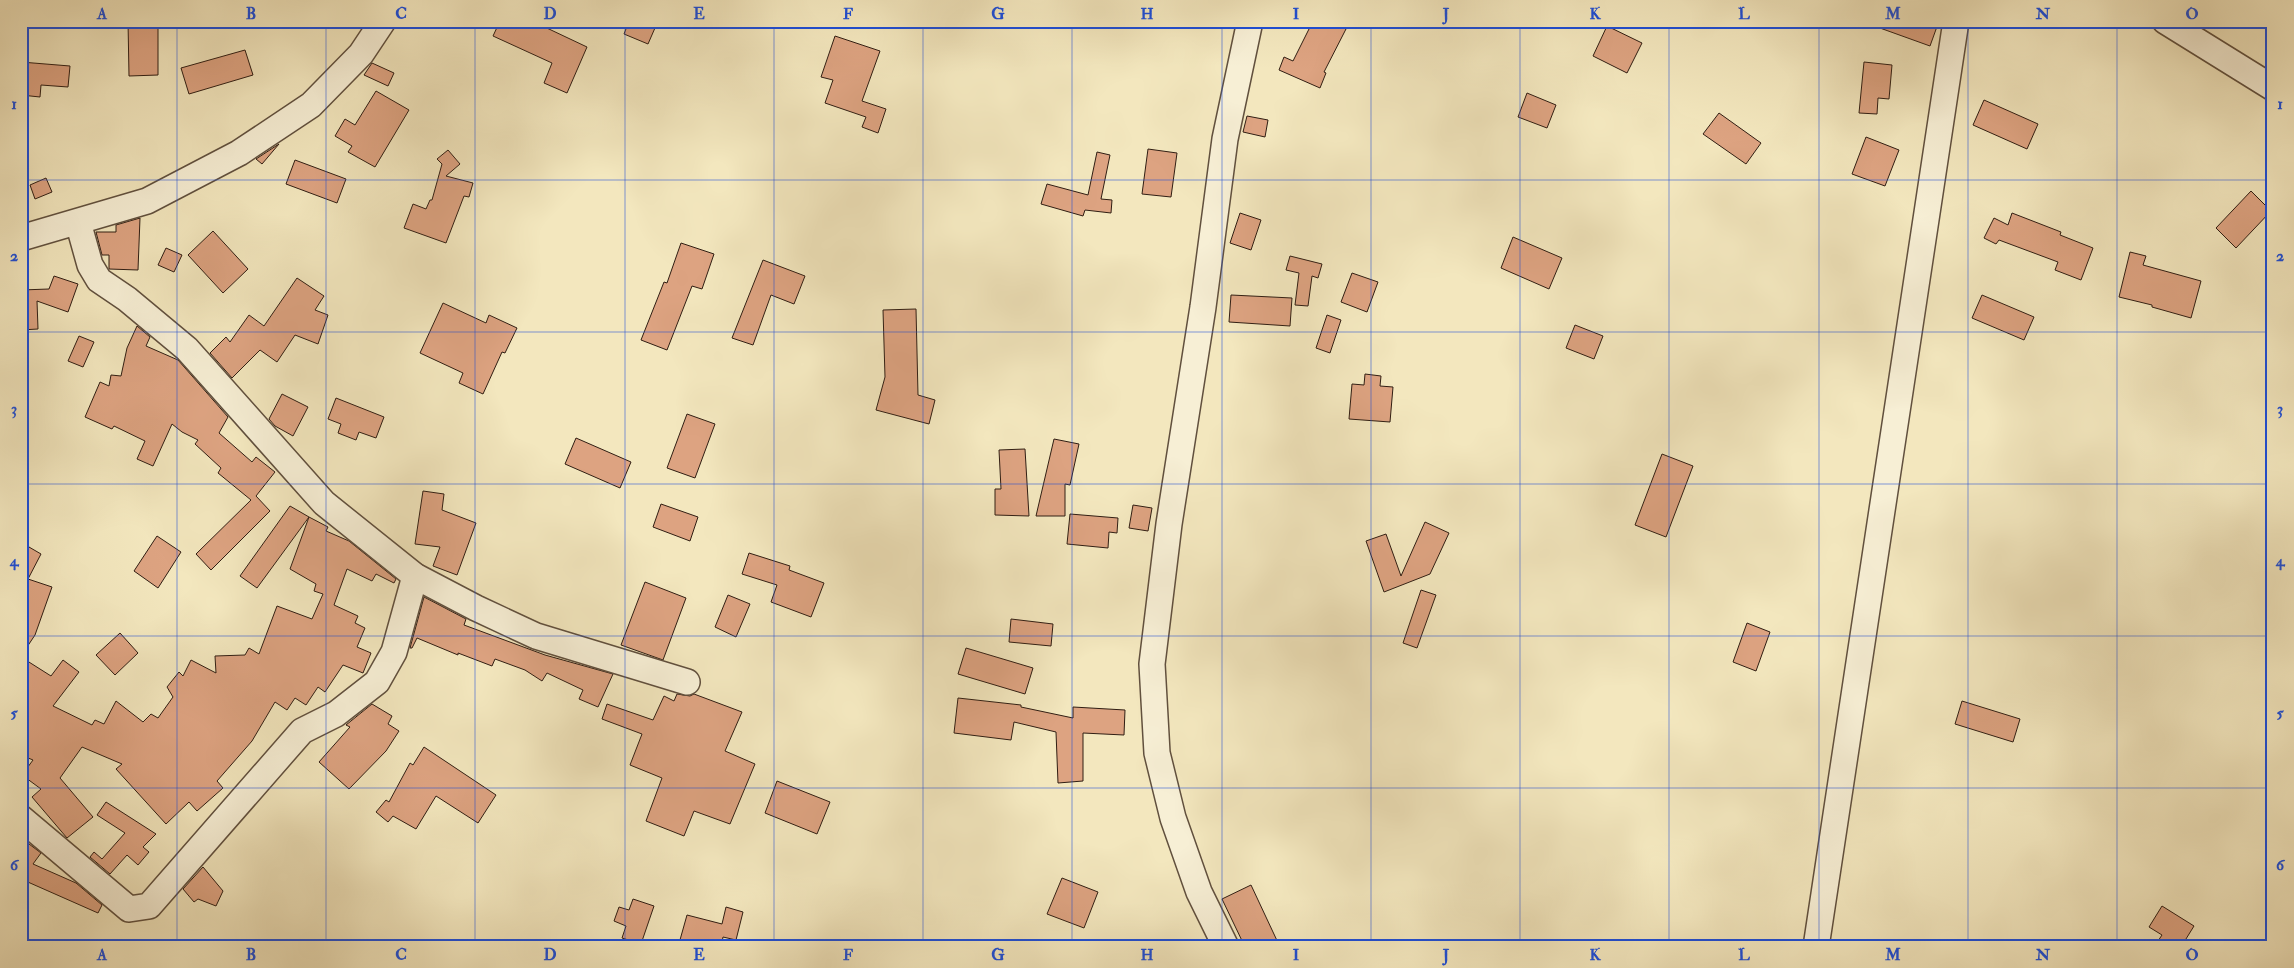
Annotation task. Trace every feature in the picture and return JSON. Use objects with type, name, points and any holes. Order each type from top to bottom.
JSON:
[{"type":"street","points":[[21,238],[147,201],[239,153],[311,105],[361,54],[384,21]]},
{"type":"street","points":[[1226,947],[1199,892],[1173,818],[1157,753],[1152,664],[1169,524],[1203,307],[1225,139],[1250,21]]},
{"type":"street","points":[[1816,947],[1956,21]]},
{"type":"street","points":[[2164,21],[2273,88]]},
{"type":"street","points":[[78,222],[90,265],[99,280],[127,299],[187,348],[324,503],[415,576],[476,608],[536,636],[688,682]]},
{"type":"street","points":[[22,821],[130,909],[148,906],[302,732],[336,714],[377,682],[394,652],[415,576]]},
{"type":"building","points":[[128,21],[158,21],[158,75],[129,76]]},
{"type":"building","points":[[500,21],[532,21],[587,47],[567,93],[544,83],[552,63],[493,36]]},
{"type":"building","points":[[629,21],[658,21],[648,44],[624,34]]},
{"type":"building","points":[[1313,21],[1347,21],[1344,28],[1346,29],[1324,72],[1326,73],[1320,88],[1279,70],[1284,57],[1293,61]]},
{"type":"building","points":[[1867,21],[1939,21],[1930,46],[1866,23]]},
{"type":"building","points":[[1607,26],[1642,43],[1627,73],[1593,56]]},
{"type":"building","points":[[835,36],[880,51],[862,101],[886,109],[878,133],[862,127],[866,117],[825,103],[833,80],[821,77]]},
{"type":"building","points":[[245,50],[253,75],[189,94],[181,68]]},
{"type":"building","points":[[21,62],[70,66],[68,87],[41,85],[40,97],[21,95]]},
{"type":"building","points":[[1864,62],[1892,65],[1889,99],[1878,98],[1877,114],[1859,113]]},
{"type":"building","points":[[372,63],[394,73],[388,86],[364,75]]},
{"type":"building","points":[[376,91],[409,110],[375,167],[348,152],[352,146],[335,136],[345,119],[355,125]]},
{"type":"building","points":[[1527,93],[1556,105],[1547,128],[1518,117]]},
{"type":"building","points":[[1984,100],[2038,124],[2027,149],[1973,125]]},
{"type":"building","points":[[1719,113],[1761,143],[1746,164],[1703,134]]},
{"type":"building","points":[[1247,116],[1268,120],[1265,137],[1243,132]]},
{"type":"building","points":[[1866,137],[1899,150],[1885,186],[1852,174]]},
{"type":"building","points":[[279,144],[262,164],[256,159]]},
{"type":"building","points":[[1148,149],[1177,153],[1171,197],[1142,194]]},
{"type":"building","points":[[448,150],[460,164],[446,176],[473,183],[469,197],[464,196],[446,243],[404,228],[413,204],[426,209],[430,200],[432,200],[442,164],[437,159]]},
{"type":"building","points":[[1097,152],[1110,155],[1101,199],[1112,200],[1111,213],[1085,210],[1083,216],[1041,204],[1047,184],[1088,195]]},
{"type":"building","points":[[295,160],[346,179],[337,203],[286,184]]},
{"type":"building","points":[[46,178],[52,192],[35,199],[30,185]]},
{"type":"building","points":[[2251,191],[2271,211],[2236,248],[2216,228]]},
{"type":"building","points":[[1240,213],[1261,220],[1251,250],[1230,243]]},
{"type":"building","points":[[2012,213],[2061,232],[2060,235],[2093,248],[2081,280],[2055,270],[2058,262],[1999,240],[1996,244],[1984,238],[1994,218],[2008,225]]},
{"type":"building","points":[[140,218],[138,270],[109,269],[109,255],[102,255],[96,232],[116,232],[116,225]]},
{"type":"building","points":[[213,231],[248,269],[223,293],[188,255]]},
{"type":"building","points":[[1513,237],[1562,258],[1549,289],[1501,268]]},
{"type":"building","points":[[681,243],[714,254],[702,289],[692,286],[667,350],[641,340],[664,282],[667,283]]},
{"type":"building","points":[[166,248],[182,255],[174,272],[158,265]]},
{"type":"building","points":[[2130,252],[2146,256],[2143,265],[2201,281],[2191,318],[2152,307],[2152,305],[2119,297]]},
{"type":"building","points":[[1290,256],[1322,264],[1318,278],[1312,276],[1308,306],[1295,305],[1299,273],[1286,270]]},
{"type":"building","points":[[763,260],[805,276],[794,304],[771,295],[753,345],[732,338]]},
{"type":"building","points":[[1352,273],[1378,282],[1367,312],[1341,302]]},
{"type":"building","points":[[54,276],[78,284],[68,312],[37,301],[38,329],[21,330],[21,290],[49,289]]},
{"type":"building","points":[[297,278],[324,296],[315,310],[328,315],[318,344],[295,335],[277,362],[260,350],[232,378],[210,353],[226,337],[230,342],[249,315],[264,326]]},
{"type":"building","points":[[1231,295],[1292,298],[1290,326],[1229,322]]},
{"type":"building","points":[[1982,295],[2034,317],[2024,340],[1972,318]]},
{"type":"building","points":[[443,303],[486,323],[489,315],[517,328],[505,353],[502,352],[483,394],[459,383],[463,373],[420,353]]},
{"type":"building","points":[[916,309],[918,395],[935,400],[929,424],[876,410],[885,377],[883,310]]},
{"type":"building","points":[[1327,315],[1341,320],[1330,353],[1316,348]]},
{"type":"building","points":[[1575,325],[1603,336],[1594,359],[1566,348]]},
{"type":"building","points":[[137,326],[150,337],[146,346],[178,360],[228,417],[219,433],[252,462],[256,457],[275,472],[256,496],[270,511],[211,570],[196,554],[251,500],[218,473],[221,468],[195,444],[198,440],[182,432],[172,424],[153,466],[137,459],[145,441],[114,426],[112,429],[85,417],[100,382],[109,386],[111,375],[121,376],[127,348]]},
{"type":"building","points":[[79,336],[94,342],[83,367],[68,361]]},
{"type":"building","points":[[1365,374],[1381,376],[1380,386],[1393,387],[1390,422],[1349,419],[1352,384],[1364,385]]},
{"type":"building","points":[[282,394],[308,407],[293,436],[275,426],[269,419]]},
{"type":"building","points":[[336,398],[384,417],[376,438],[359,432],[356,440],[338,433],[341,424],[328,419]]},
{"type":"building","points":[[687,414],[715,424],[695,478],[667,468]]},
{"type":"building","points":[[576,438],[631,462],[620,488],[565,464]]},
{"type":"building","points":[[1054,439],[1079,444],[1070,485],[1065,484],[1065,516],[1036,516]]},
{"type":"building","points":[[1025,449],[1029,516],[995,515],[995,489],[1001,489],[999,450]]},
{"type":"building","points":[[1662,454],[1693,466],[1666,537],[1635,525]]},
{"type":"building","points":[[423,491],[444,494],[442,510],[476,523],[457,575],[433,566],[440,547],[415,544]]},
{"type":"building","points":[[661,504],[698,517],[690,541],[653,527]]},
{"type":"building","points":[[1133,505],[1152,508],[1148,531],[1129,528]]},
{"type":"building","points":[[290,506],[309,517],[257,588],[240,576]]},
{"type":"building","points":[[1070,514],[1118,518],[1117,533],[1109,532],[1108,548],[1067,544]]},
{"type":"building","points":[[309,517],[328,527],[326,531],[349,541],[396,579],[394,583],[376,574],[372,581],[347,569],[334,605],[358,616],[355,623],[365,628],[357,647],[371,653],[363,673],[343,665],[325,692],[318,687],[306,705],[295,698],[287,710],[275,702],[252,741],[217,781],[223,788],[197,811],[189,802],[166,824],[116,769],[122,764],[82,747],[60,778],[93,817],[67,838],[32,797],[41,789],[22,775],[33,760],[21,755],[21,657],[51,676],[63,660],[79,672],[53,706],[92,725],[95,720],[104,724],[116,701],[143,722],[151,714],[158,718],[173,697],[167,687],[179,672],[183,676],[191,660],[216,673],[215,656],[245,655],[249,648],[259,654],[277,606],[312,619],[323,594],[314,591],[316,584],[290,569]]},
{"type":"building","points":[[1425,522],[1449,533],[1430,574],[1384,592],[1366,541],[1386,534],[1401,576]]},
{"type":"building","points":[[157,536],[181,552],[158,588],[134,571]]},
{"type":"building","points":[[29,547],[41,554],[28,579],[52,587],[35,635],[21,656],[21,562]]},
{"type":"building","points":[[749,553],[790,566],[789,570],[824,583],[811,617],[771,602],[777,585],[742,574]]},
{"type":"building","points":[[645,582],[686,598],[663,660],[621,645]]},
{"type":"building","points":[[1421,590],[1436,595],[1417,648],[1403,643]]},
{"type":"building","points":[[728,595],[750,604],[736,637],[715,627]]},
{"type":"building","points":[[424,597],[466,619],[464,625],[545,655],[613,674],[598,707],[579,699],[583,690],[547,673],[542,681],[525,670],[495,659],[492,666],[458,653],[458,655],[417,638],[412,648],[410,648]]},
{"type":"building","points":[[1011,619],[1053,624],[1051,646],[1009,642]]},
{"type":"building","points":[[1747,623],[1770,632],[1756,671],[1733,662]]},
{"type":"building","points":[[120,633],[138,653],[115,675],[96,655]]},
{"type":"building","points":[[966,648],[1033,668],[1025,694],[958,674]]},
{"type":"building","points":[[677,694],[690,696],[694,694],[742,712],[725,751],[755,764],[730,824],[694,811],[684,836],[646,821],[662,778],[630,765],[642,734],[602,719],[607,704],[653,720],[664,696],[674,701]]},
{"type":"building","points":[[958,698],[1021,705],[1021,707],[1073,718],[1073,707],[1125,710],[1124,735],[1083,733],[1083,781],[1058,783],[1056,732],[1014,722],[1011,740],[954,733]]},
{"type":"building","points":[[1962,701],[2020,719],[2013,742],[1955,724]]},
{"type":"building","points":[[372,704],[392,716],[388,724],[399,731],[386,751],[349,789],[319,762],[350,727],[346,725]]},
{"type":"building","points":[[424,747],[496,795],[478,823],[436,796],[416,829],[393,816],[388,822],[376,812],[386,800],[389,802],[410,763],[413,765]]},
{"type":"building","points":[[777,781],[830,802],[817,834],[765,813]]},
{"type":"building","points":[[106,802],[156,834],[143,847],[149,852],[138,865],[127,855],[110,874],[90,857],[94,852],[102,859],[125,833],[97,815]]},
{"type":"building","points":[[21,838],[41,853],[33,864],[76,883],[102,905],[98,913],[21,879]]},
{"type":"building","points":[[203,867],[223,891],[216,906],[198,899],[194,902],[183,889]]},
{"type":"building","points":[[1062,878],[1098,892],[1084,928],[1047,914]]},
{"type":"building","points":[[1251,885],[1280,947],[1245,947],[1222,899]]},
{"type":"building","points":[[633,899],[654,906],[641,944],[622,938],[626,926],[614,921],[619,907],[629,910]]},
{"type":"building","points":[[2162,906],[2194,926],[2181,947],[2154,947],[2162,935],[2149,927]]},
{"type":"building","points":[[726,907],[743,912],[736,940],[723,937],[721,947],[678,947],[687,915],[722,924]]}]
